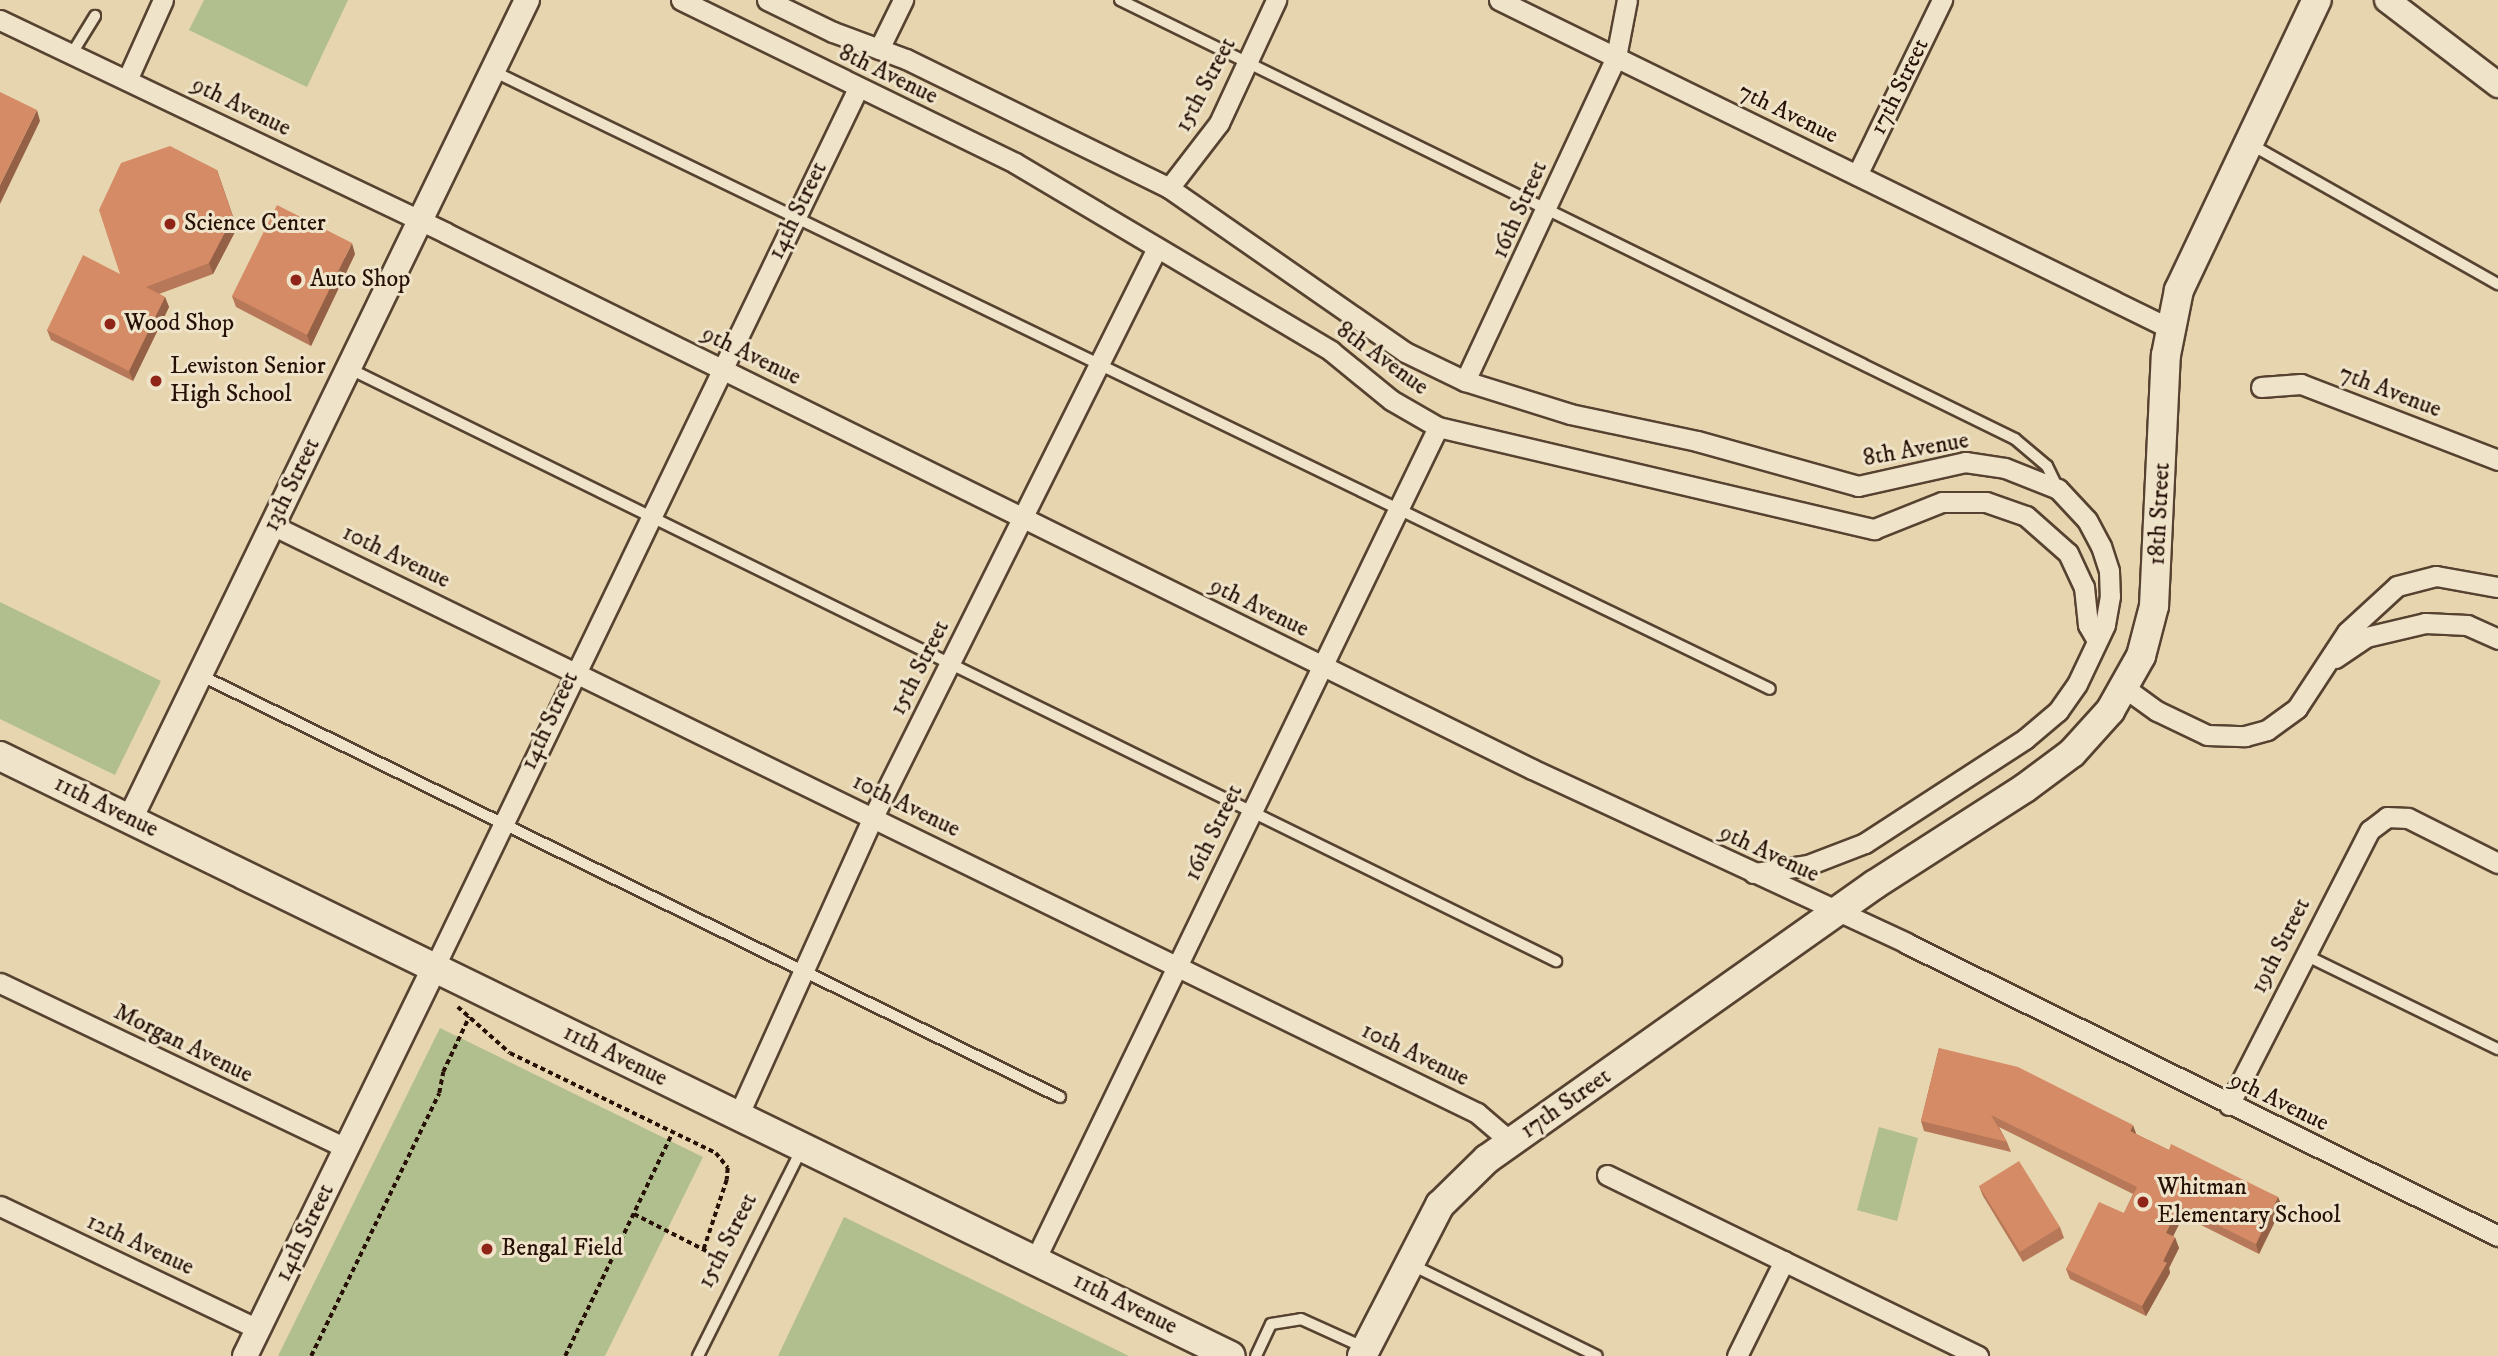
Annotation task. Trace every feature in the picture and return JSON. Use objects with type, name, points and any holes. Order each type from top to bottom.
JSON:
[{"type":"main road","name":"18th Street","points":[[1838,913],[2072,754],[2125,688],[2141,656],[2154,606],[2169,328],[2187,268],[2317,0]]},
{"type":"main road","name":"11th Avenue","points":[[0,756],[1231,1356]]},
{"type":"main road","name":"17th Street","points":[[1364,1352],[1407,1262],[1440,1205],[1511,1142],[1838,913]]},
{"type":"street","points":[[127,80],[163,0]]},
{"type":"street","name":"13th Street","points":[[130,819],[527,0]]},
{"type":"street","name":"8th Avenue","points":[[681,0],[1015,163],[1331,351],[1391,400],[1438,427],[1874,529],[1942,502],[2003,507],[2026,516],[2068,553],[2084,587],[2088,625],[2096,639],[2105,625],[2109,571],[2087,520],[2058,489],[2005,468],[1965,462],[1858,486],[1697,441],[1570,414],[1465,382],[1405,352],[1169,188],[879,49],[767,0]]},
{"type":"street","points":[[879,49],[902,0]]},
{"type":"street","name":"15th Street","points":[[1169,188],[1219,122],[1276,0]]},
{"type":"street","name":"7th Avenue","points":[[1499,0],[2169,328]]},
{"type":"street","name":"16th Street","points":[[1465,382],[1616,57],[1627,0]]},
{"type":"street","name":"17th Street","points":[[1857,175],[1942,0]]},
{"type":"street","points":[[2387,0],[2498,85]]},
{"type":"street","name":"9th Avenue","points":[[0,20],[420,220],[1322,667],[1838,913],[2498,1236]]},
{"type":"street","name":"14th Street","points":[[245,1356],[435,968],[574,671],[858,88]]},
{"type":"street","name":"15th Street","points":[[738,1116],[873,817],[1157,248]]},
{"type":"street","name":"7th Avenue","points":[[2261,387],[2301,384],[2498,460]]},
{"type":"street","name":"16th Street","points":[[1035,1260],[1438,427]]},
{"type":"street","name":"10th Avenue","points":[[272,525],[1177,965],[1477,1114],[1511,1142]]},
{"type":"street","points":[[2125,688],[2157,711],[2207,735],[2245,736],[2283,721],[2331,660],[2347,632],[2397,586],[2436,576],[2498,587]]},
{"type":"street","points":[[2331,660],[2366,637],[2405,625],[2467,625],[2498,639]]},
{"type":"street","points":[[1753,873],[1808,865],[1865,844],[2025,739],[2064,702],[2096,639]]},
{"type":"street","name":"19th Street","points":[[2229,1105],[2363,839],[2387,817],[2408,818],[2498,863]]},
{"type":"street","name":"Morgan Avenue","points":[[0,983],[345,1148]]},
{"type":"street","points":[[1607,1175],[1979,1356]]},
{"type":"street","name":"12th Avenue","points":[[0,1206],[258,1329]]},
{"type":"street","points":[[1737,1356],[1784,1261]]},
{"type":"lane","points":[[1120,0],[2021,442],[2048,466],[2058,489]]},
{"type":"lane","points":[[70,55],[95,16]]},
{"type":"lane","points":[[493,71],[1770,689]]},
{"type":"lane","points":[[2248,143],[2498,284]]},
{"type":"lane","points":[[348,368],[649,519],[1556,961]]},
{"type":"lane","points":[[200,675],[804,969],[1060,1097]]},
{"type":"lane","points":[[2305,954],[2498,1049]]},
{"type":"lane","name":"15th Street","points":[[698,1356],[803,1147]]},
{"type":"lane","points":[[1407,1262],[1597,1356]]},
{"type":"lane","points":[[1256,1356],[1271,1324],[1301,1319],[1364,1352]]},
{"type":"path","points":[[446,999],[510,1053],[716,1153],[728,1168],[713,1210],[715,1226],[704,1250]]},
{"type":"path","points":[[311,1356],[439,1093],[443,1072],[469,1017]]},
{"type":"path","points":[[565,1356],[673,1132]]},
{"type":"path","points":[[634,1214],[712,1254]]},
{"type":"green space","points":[[204,0],[348,0],[307,87],[189,30]]},
{"type":"green space","points":[[0,602],[161,681],[115,775],[0,719]]},
{"type":"green space","name":"Bengal Field","points":[[440,1028],[703,1157],[605,1356],[278,1356]]},
{"type":"green space","points":[[1879,1127],[1918,1138],[1897,1221],[1857,1210]]},
{"type":"green space","points":[[844,1217],[1129,1356],[778,1356]]},
{"type":"building","points":[[0,92],[37,110],[0,185]]},
{"type":"building","points":[[170,146],[217,170],[233,217],[209,263],[146,287],[165,297],[129,371],[47,330],[83,255],[120,274],[99,210],[121,163]]},
{"type":"building","name":"Auto Shop","points":[[277,205],[352,243],[307,335],[232,296]]},
{"type":"building","points":[[1939,1048],[2018,1067],[2133,1125],[2130,1131],[2169,1150],[2171,1144],[2278,1197],[2256,1244],[2179,1206],[2166,1233],[2175,1237],[2163,1261],[2167,1263],[2142,1306],[2066,1269],[2099,1202],[2124,1213],[2137,1187],[1991,1115],[2007,1142],[1921,1121]]},
{"type":"building","points":[[2019,1161],[2060,1227],[2020,1252],[1979,1186]]},
{"type":"place","name":"Science Center","points":[[170,224]]},
{"type":"place","name":"Auto Shop","points":[[296,280]]},
{"type":"place","name":"Wood Shop","points":[[110,324]]},
{"type":"place","name":"Lewiston Senior High School","points":[[156,381]]},
{"type":"place","name":"Whitman Elementary School","points":[[2143,1202]]},
{"type":"place","name":"Bengal Field","points":[[487,1249]]}]
